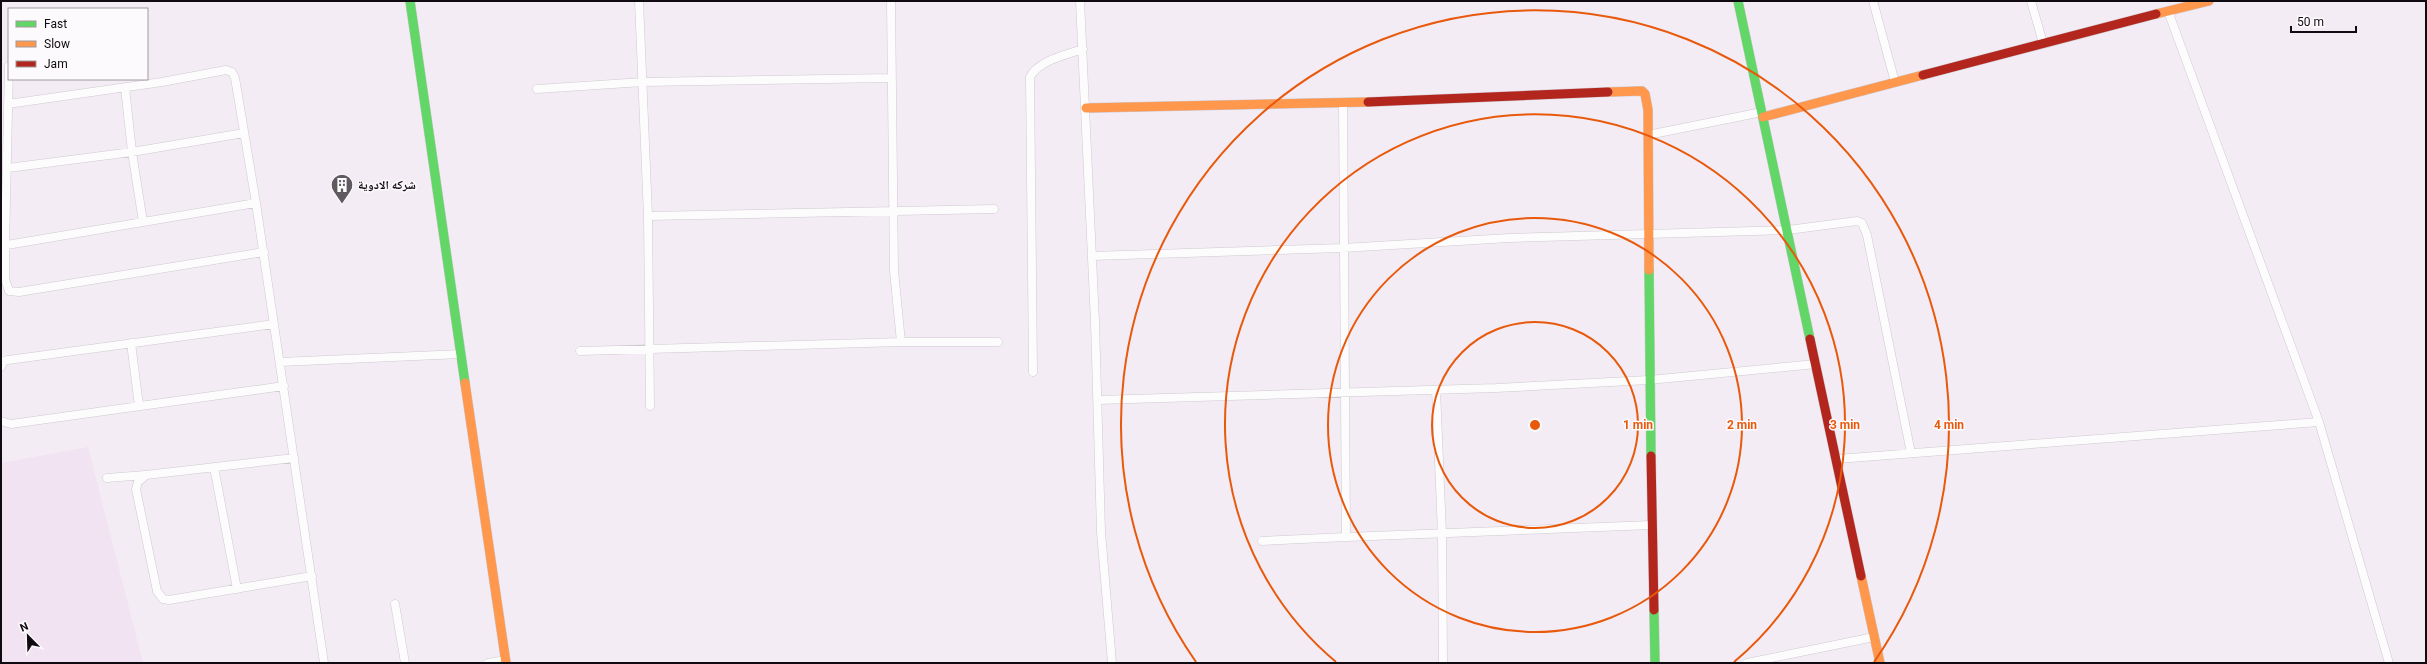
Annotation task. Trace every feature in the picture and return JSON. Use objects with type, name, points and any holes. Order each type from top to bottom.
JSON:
[{"type":"street","points":[[410,1],[506,662],[488,663]]},
{"type":"street","points":[[639,1],[648,216],[650,406]]},
{"type":"street","points":[[891,1],[894,271],[901,342]]},
{"type":"street","points":[[1080,1],[1098,400],[1101,532],[1112,663]]},
{"type":"street","points":[[1738,1],[1880,663]]},
{"type":"street","points":[[1873,1],[1895,82]]},
{"type":"street","points":[[2031,1],[2043,43]]},
{"type":"street","points":[[1648,135],[1762,114],[1895,82],[2168,11],[2190,3],[2209,1]]},
{"type":"street","points":[[2168,11],[2319,422],[2389,663]]},
{"type":"street","points":[[1034,372],[1030,77],[1040,65],[1083,49]]},
{"type":"street","points":[[8,104],[125,88],[226,70],[232,72],[235,78],[264,252],[312,576],[323,663]]},
{"type":"street","points":[[537,88],[643,82],[891,78]]},
{"type":"street","points":[[9,80],[8,168],[3,246],[6,286],[9,291],[19,292],[264,252]]},
{"type":"street","points":[[125,88],[132,152],[143,222]]},
{"type":"street","points":[[1086,108],[1343,103],[1642,91],[1647,98],[1648,135],[1649,380],[1655,663]]},
{"type":"street","points":[[1343,103],[1346,537]]},
{"type":"street","points":[[8,168],[132,152],[244,133]]},
{"type":"street","points":[[3,246],[256,203]]},
{"type":"street","points":[[648,216],[994,209]]},
{"type":"street","points":[[1092,256],[1343,248],[1509,238],[1788,230],[1853,221],[1862,223],[1865,226],[1911,453]]},
{"type":"street","points":[[1,367],[4,361],[8,360],[274,324]]},
{"type":"street","points":[[580,351],[901,342],[998,342]]},
{"type":"street","points":[[131,343],[139,406]]},
{"type":"street","points":[[280,362],[461,354]]},
{"type":"street","points":[[1098,400],[1436,390],[1649,380],[1816,364]]},
{"type":"street","points":[[1,421],[11,424],[284,386]]},
{"type":"street","points":[[1436,390],[1442,533],[1443,663]]},
{"type":"street","points":[[1837,459],[2319,422]]},
{"type":"street","points":[[107,478],[294,458]]},
{"type":"street","points":[[214,467],[237,589]]},
{"type":"street","points":[[146,475],[138,482],[136,489],[159,596],[169,600],[312,576]]},
{"type":"street","points":[[1262,540],[1652,525]]},
{"type":"street","points":[[395,604],[405,663]]},
{"type":"street","points":[[1747,663],[1874,637]]},
{"type":"shaded area","points":[[88,447],[143,663],[1,663],[1,463]]},
{"type":"traffic: fast","points":[[410,1],[465,383]]},
{"type":"traffic: fast","points":[[1738,1],[1810,339]]},
{"type":"traffic: fast","points":[[1649,270],[1651,456]]},
{"type":"traffic: fast","points":[[1654,610],[1655,663]]},
{"type":"traffic: slow","points":[[2156,14],[2209,1]]},
{"type":"traffic: slow","points":[[1763,117],[1923,75]]},
{"type":"traffic: slow","points":[[1608,92],[1642,91],[1645,94],[1648,110],[1649,270]]},
{"type":"traffic: slow","points":[[1086,108],[1368,102]]},
{"type":"traffic: slow","points":[[465,383],[506,663]]},
{"type":"traffic: slow","points":[[1861,576],[1880,663]]},
{"type":"traffic: jam","points":[[1923,75],[2156,14]]},
{"type":"traffic: jam","points":[[1368,102],[1608,92]]},
{"type":"traffic: jam","points":[[1810,339],[1861,576]]},
{"type":"traffic: jam","points":[[1651,456],[1654,610]]},
{"type":"place","name":"شركه الادوية","points":[[342,204]]}]
